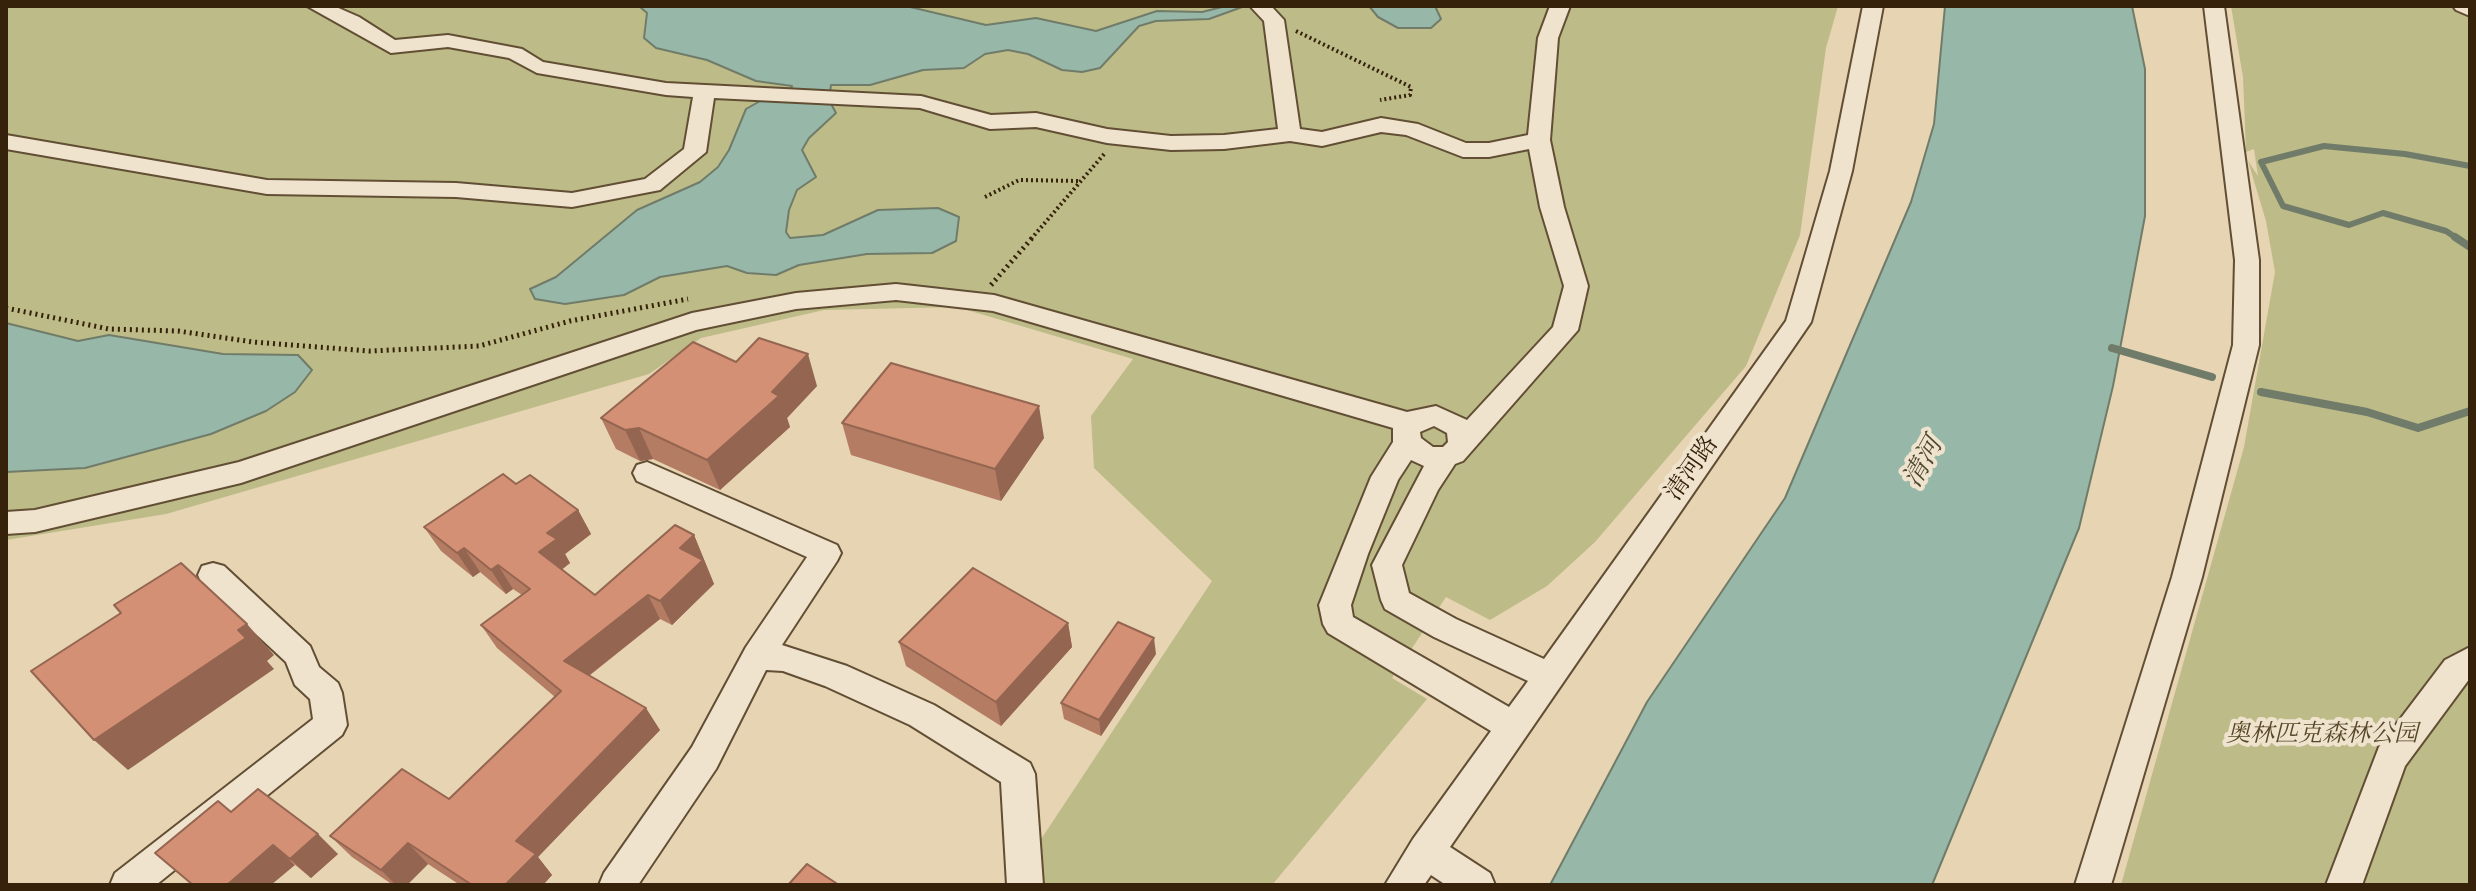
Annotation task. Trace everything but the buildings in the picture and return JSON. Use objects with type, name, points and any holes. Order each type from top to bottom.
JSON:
[{"type":"street","points":[[317,6],[352,21],[391,47],[448,41],[515,53],[537,67],[620,82],[704,92],[761,92],[921,102],[990,122],[1036,120],[1119,137],[1171,143],[1224,142],[1290,134],[1322,139],[1381,125],[1410,129],[1463,150],[1489,150],[1539,140]]},
{"type":"street","points":[[1549,676],[1445,628],[1396,600],[1387,565],[1426,486],[1453,450],[1565,330],[1576,286],[1552,207],[1539,140],[1548,38],[1560,6]]},
{"type":"street","name":"清河路","points":[[1403,885],[1798,322],[1841,171],[1873,6]]},
{"type":"street","points":[[2093,885],[2187,577],[2246,345],[2247,260],[2214,6]]},
{"type":"street","points":[[2463,6],[2470,10]]},
{"type":"street","points":[[1267,13],[1290,134]]},
{"type":"street","points":[[6,142],[267,187],[456,190],[572,200],[652,185],[695,152],[704,92]]},
{"type":"street","points":[[6,523],[35,521],[241,472],[692,322],[796,301],[896,292],[994,303],[1408,433],[1427,457],[1453,450]]},
{"type":"street","points":[[1453,450],[1460,430],[1446,419],[1426,417],[1408,433],[1385,477],[1353,554],[1335,605],[1339,624],[1363,641],[1513,727]]},
{"type":"street","points":[[617,885],[704,758],[757,656],[826,553],[647,473]]},
{"type":"street","points":[[128,885],[330,725],[326,693],[306,675],[299,655],[213,575]]},
{"type":"street","points":[[757,656],[783,658],[836,676],[922,715],[1018,774],[1025,885]]},
{"type":"street","points":[[2344,885],[2391,758],[2456,670],[2470,660]]},
{"type":"street","points":[[1426,851],[1477,885]]},
{"type":"path","points":[[1267,13],[1411,87],[1410,95],[1380,100]]},
{"type":"path","points":[[977,301],[1119,137]]},
{"type":"path","points":[[985,197],[1019,180],[1081,181]]},
{"type":"path","points":[[6,308],[109,329],[178,331],[253,342],[369,351],[479,346],[570,321],[695,298]]},
{"type":"green space","points":[[6,6],[1838,6],[1826,48],[1800,235],[1746,366],[1595,542],[1547,586],[1490,620],[1446,597],[1392,678],[1427,699],[1272,885],[1017,885],[1016,877],[1212,581],[1094,468],[1091,416],[1133,359],[957,307],[824,310],[701,338],[649,374],[166,514],[6,540]]},
{"type":"green space","name":"奥林匹克森林公园","points":[[2231,6],[2470,6],[2470,885],[2121,885],[2244,447],[2275,272],[2266,221],[2248,161],[2258,176],[2254,149],[2246,152],[2243,77]]},
{"type":"water","points":[[639,6],[906,6],[986,25],[1036,18],[1096,31],[1157,11],[1202,12],[1226,6],[1245,6],[1209,19],[1156,21],[1139,26],[1100,68],[1082,72],[1062,70],[1028,54],[1008,50],[985,54],[964,68],[923,70],[870,85],[831,85],[829,100],[836,113],[809,138],[802,150],[816,177],[797,190],[789,210],[786,232],[790,238],[823,235],[878,210],[938,208],[959,217],[956,241],[932,253],[867,254],[799,265],[776,275],[747,273],[727,266],[660,277],[624,295],[565,304],[535,299],[530,289],[556,277],[637,210],[700,182],[718,167],[729,150],[746,109],[762,100],[787,98],[792,86],[756,81],[707,60],[656,48],[644,38],[647,13]]},
{"type":"water","points":[[1369,6],[1435,6],[1441,19],[1431,28],[1398,28],[1378,17]]},
{"type":"water","name":"清河","points":[[1945,6],[2132,6],[2145,69],[2145,216],[2113,386],[2079,528],[1932,885],[1550,885],[1647,702],[1785,498],[1911,202],[1934,124]]},
{"type":"water","points":[[6,323],[78,341],[109,335],[223,354],[298,355],[312,370],[295,392],[266,411],[211,434],[85,468],[6,472]]},
{"type":"waterway","points":[[2470,166],[2405,154],[2324,146],[2261,162],[2283,206],[2349,225],[2383,213],[2446,231],[2470,247]]},
{"type":"waterway","points":[[2112,348],[2212,377]]},
{"type":"waterway","points":[[2261,392],[2367,412],[2418,428],[2470,411]]}]
